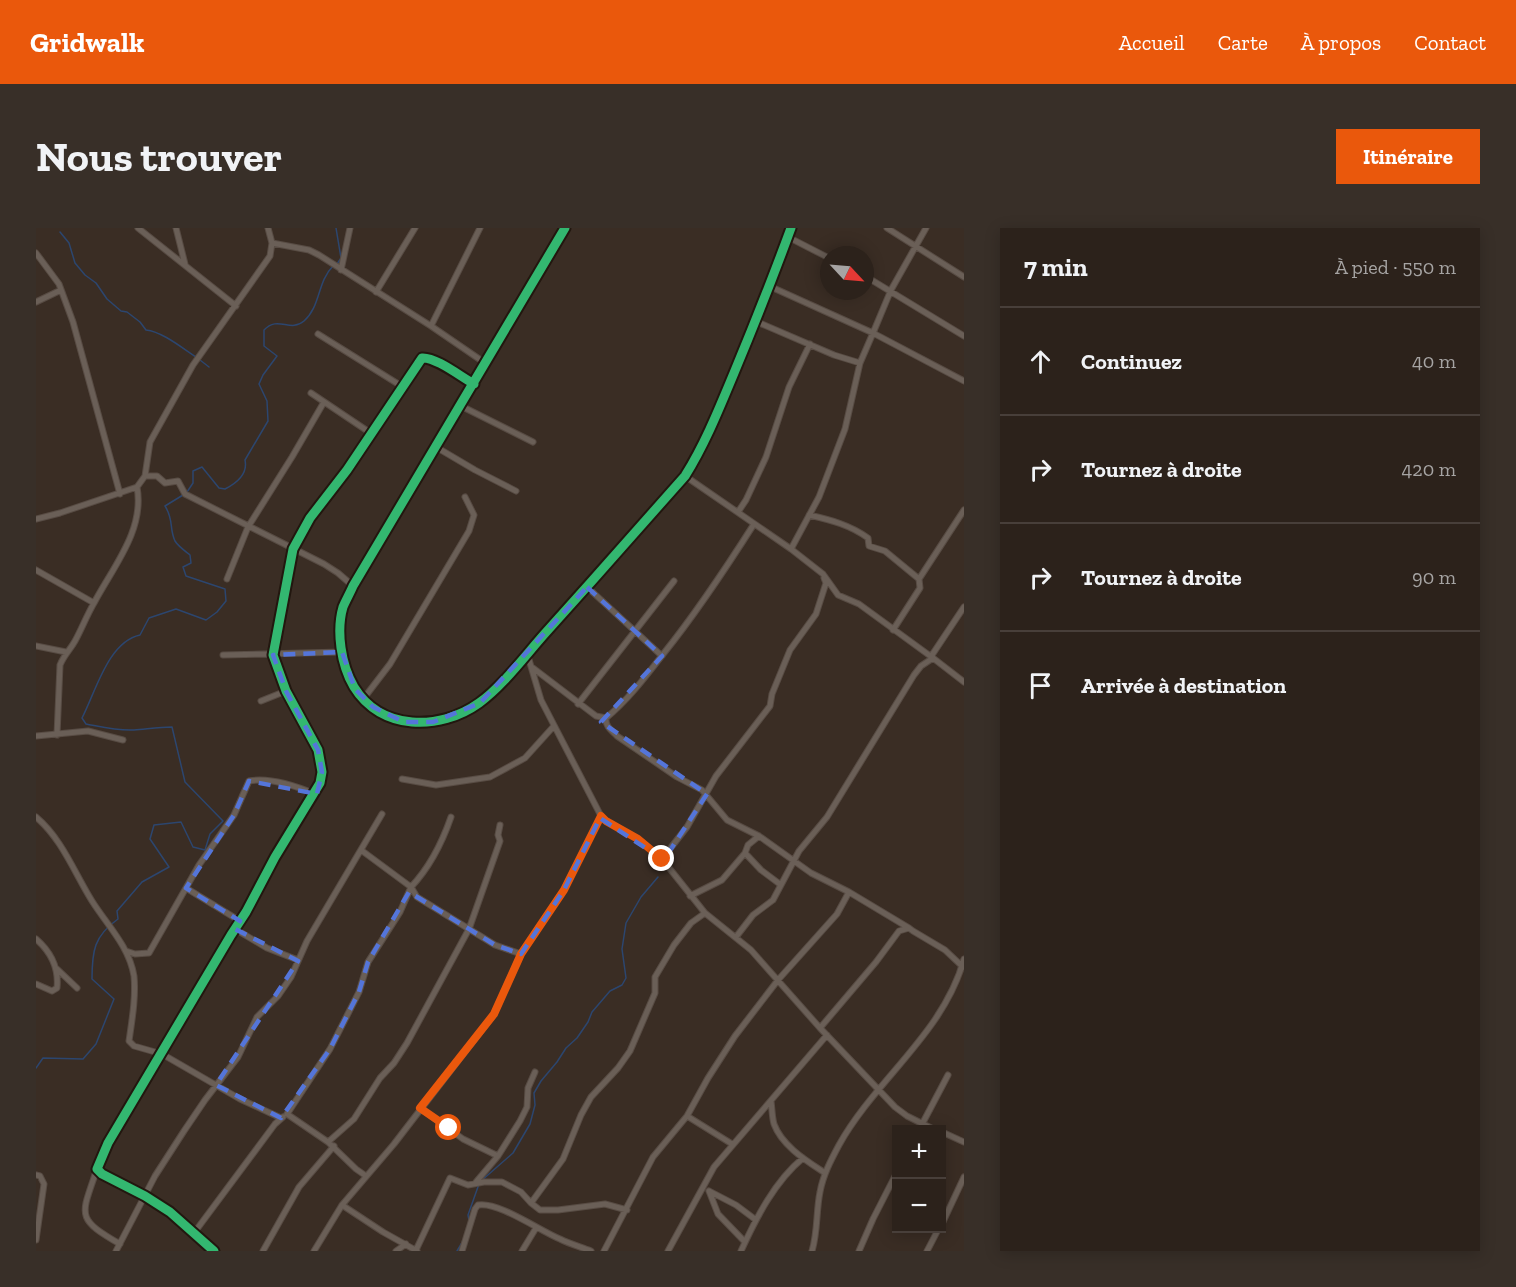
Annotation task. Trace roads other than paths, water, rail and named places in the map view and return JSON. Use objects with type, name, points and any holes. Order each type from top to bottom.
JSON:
[{"type":"street","points":[[138,228],[236,306]]},
{"type":"street","points":[[176,228],[185,266]]},
{"type":"street","points":[[36,519],[137,487],[145,476],[150,442],[197,358],[270,256],[272,243],[268,228]]},
{"type":"street","points":[[339,269],[350,228]]},
{"type":"street","points":[[376,292],[415,228]]},
{"type":"street","points":[[431,326],[480,228]]},
{"type":"street","points":[[565,228],[353,586],[343,607],[342,652],[347,674],[355,690],[384,714],[404,722],[426,723],[446,719],[480,703],[685,476],[711,430],[791,228]]},
{"type":"street","points":[[887,228],[964,277]]},
{"type":"street","points":[[791,549],[819,497],[845,429],[860,363],[891,290],[926,228]]},
{"type":"street","points":[[788,237],[820,253]]},
{"type":"street","points":[[272,243],[309,250],[326,259],[485,363]]},
{"type":"street","points":[[36,252],[52,273],[61,290],[77,337],[120,494]]},
{"type":"street","points":[[874,281],[964,336]]},
{"type":"street","points":[[769,286],[873,333],[964,381]]},
{"type":"street","points":[[36,302],[61,290]]},
{"type":"street","points":[[756,321],[860,363]]},
{"type":"street","points":[[318,334],[403,387]]},
{"type":"street","points":[[738,512],[766,458],[789,387],[810,344]]},
{"type":"street","points":[[120,1244],[92,1227],[86,1220],[85,1209],[97,1169],[108,1143],[261,887],[275,857],[320,783],[322,764],[318,750],[286,691],[273,655],[293,549],[310,518],[372,434],[419,360],[426,357],[474,384]]},
{"type":"street","points":[[311,393],[372,434]]},
{"type":"street","points":[[227,579],[248,527],[324,402]]},
{"type":"street","points":[[461,406],[532,442]]},
{"type":"street","points":[[436,447],[516,491]]},
{"type":"street","points":[[145,476],[157,476],[165,483],[178,482],[185,494],[324,564],[353,586]]},
{"type":"street","points":[[685,476],[791,549],[822,574],[838,596],[859,604],[964,682]]},
{"type":"street","points":[[57,735],[60,664],[66,652],[72,647],[94,603],[124,554],[139,510],[137,487]]},
{"type":"street","points":[[364,698],[390,663],[469,531],[474,515],[465,497]]},
{"type":"street","points":[[893,630],[920,588],[920,579],[964,510]]},
{"type":"street","points":[[809,515],[836,521],[859,531],[868,538],[869,546],[885,551],[920,579]]},
{"type":"street","points":[[754,524],[684,628],[636,689],[606,718],[605,723],[617,736],[677,777],[707,794],[727,820],[759,836],[818,877],[849,892],[945,950],[963,966]]},
{"type":"street","points":[[36,570],[94,603]]},
{"type":"street","points":[[662,859],[687,827],[716,776],[770,706],[772,693],[790,650],[816,614],[826,583],[822,574]]},
{"type":"street","points":[[578,704],[674,580]]},
{"type":"street","points":[[587,587],[662,656]]},
{"type":"street","points":[[933,658],[933,652],[964,607]]},
{"type":"street","points":[[36,646],[66,652]]},
{"type":"street","points":[[223,655],[342,652]]},
{"type":"street","points":[[527,653],[541,700],[553,727],[601,816],[638,839],[662,859],[705,913],[751,950],[820,1028],[895,1107],[918,1125]]},
{"type":"street","points":[[736,937],[753,915],[769,905],[799,850],[827,817],[914,675],[921,666],[933,658]]},
{"type":"street","points":[[531,667],[596,717],[606,718]]},
{"type":"street","points":[[261,701],[286,691]]},
{"type":"street","points":[[402,779],[436,786],[490,777],[525,758],[553,727]]},
{"type":"street","points":[[36,736],[88,731],[123,740]]},
{"type":"street","points":[[126,951],[135,954],[149,952],[207,851],[217,842],[234,815],[249,781],[294,786],[315,794]]},
{"type":"street","points":[[116,1251],[145,1196],[184,1131],[238,1057],[257,1017],[286,984],[318,921],[382,814]]},
{"type":"street","points":[[314,1251],[342,1205],[394,1144],[494,1014],[521,954],[564,890],[601,816]]},
{"type":"street","points":[[36,817],[55,835],[91,900],[126,951],[134,976],[134,1006],[129,1041],[134,1046],[162,1054],[240,1099],[284,1116],[331,1144],[366,1176]]},
{"type":"street","points":[[194,1233],[275,1124],[284,1116],[330,1049],[359,992],[368,962],[400,912],[411,887],[426,871],[451,817]]},
{"type":"street","points":[[263,1251],[299,1187],[331,1144],[354,1119],[380,1078],[394,1063],[407,1043],[469,929],[500,840],[498,834],[500,825]]},
{"type":"street","points":[[690,896],[722,880],[735,861],[745,853],[748,845],[759,836]]},
{"type":"street","points":[[361,850],[411,887],[417,897],[495,945],[521,954]]},
{"type":"street","points":[[745,853],[761,870],[781,885]]},
{"type":"street","points":[[186,888],[240,921]]},
{"type":"street","points":[[604,1251],[653,1157],[687,1116],[695,1099],[735,1036],[778,980],[837,914],[849,892]]},
{"type":"street","points":[[531,1203],[563,1160],[581,1115],[591,1097],[607,1077],[618,1068],[630,1050],[655,993],[655,977],[666,958],[682,933],[705,913]]},
{"type":"street","points":[[820,1028],[876,962],[898,931],[909,928]]},
{"type":"street","points":[[235,929],[267,948],[298,960]]},
{"type":"street","points":[[36,939],[44,946],[56,967],[77,988]]},
{"type":"street","points":[[812,1251],[819,1193],[825,1173],[857,1114],[896,1070],[951,995],[964,959]]},
{"type":"street","points":[[36,984],[52,991],[57,988],[56,967]]},
{"type":"street","points":[[668,1251],[714,1167],[827,1035]]},
{"type":"street","points":[[476,1182],[498,1156],[524,1114],[527,1107],[528,1088],[535,1071]]},
{"type":"street","points":[[921,1125],[948,1075]]},
{"type":"street","points":[[771,1101],[774,1124],[780,1135],[803,1158],[825,1173]]},
{"type":"street","points":[[420,1108],[463,1139],[498,1156]]},
{"type":"street","points":[[687,1116],[732,1144]]},
{"type":"street","points":[[946,1134],[964,1142]]},
{"type":"street","points":[[741,1251],[756,1220],[788,1173],[803,1158]]},
{"type":"street","points":[[97,1169],[170,1212],[212,1251]]},
{"type":"street","points":[[36,1174],[40,1176],[44,1185],[36,1240]]},
{"type":"street","points":[[946,1215],[964,1177]]},
{"type":"street","points":[[342,1205],[417,1251],[448,1180],[453,1179],[468,1185],[476,1182],[502,1182],[521,1192],[540,1210],[605,1204],[627,1210]]},
{"type":"street","points":[[859,1251],[894,1179]]},
{"type":"street","points":[[703,1186],[736,1205],[756,1220]]},
{"type":"street","points":[[709,1191],[718,1214],[745,1242]]},
{"type":"street","points":[[462,1251],[478,1205],[496,1207],[536,1228],[591,1251]]},
{"type":"street","points":[[522,1251],[536,1228]]},
{"type":"street","points":[[927,1251],[936,1233]]},
{"type":"street","points":[[396,1251],[406,1244]]},
{"type":"waterway","points":[[336,228],[341,258],[337,264]]},
{"type":"waterway","points":[[60,232],[69,243],[75,263],[96,283],[107,299],[121,311],[127,312],[140,322],[146,330],[166,337],[196,357]]},
{"type":"waterway","points":[[187,492],[193,483],[193,471],[202,467],[219,488],[225,489],[234,484],[243,474],[245,460],[268,421],[267,401],[259,384],[277,356],[264,346],[264,330],[274,324],[294,325],[304,321],[313,308],[324,279],[333,266]]},
{"type":"waterway","points":[[200,360],[209,367]]},
{"type":"waterway","points":[[36,1068],[43,1058],[83,1059],[96,1044],[114,999],[92,979],[94,952],[99,938],[118,919],[117,911],[142,882],[169,867],[150,839],[154,825],[181,822],[193,847],[205,850],[210,834],[223,821],[185,782],[172,727],[116,729],[86,724],[82,718],[111,657],[129,639],[140,635],[149,618],[176,609],[206,620],[226,601],[225,589],[186,576],[183,567],[191,563],[190,555],[175,541],[170,516],[165,506],[183,495]]},
{"type":"waterway","points":[[481,1181],[513,1153],[530,1124],[535,1105],[534,1093],[541,1081],[566,1048],[577,1038],[592,1012],[610,991],[622,985],[626,978],[622,949],[626,923],[641,897],[658,877]]},
{"type":"waterway","points":[[469,1220],[468,1215],[479,1184]]},
{"type":"waterway","points":[[457,1251],[463,1241]]}]
